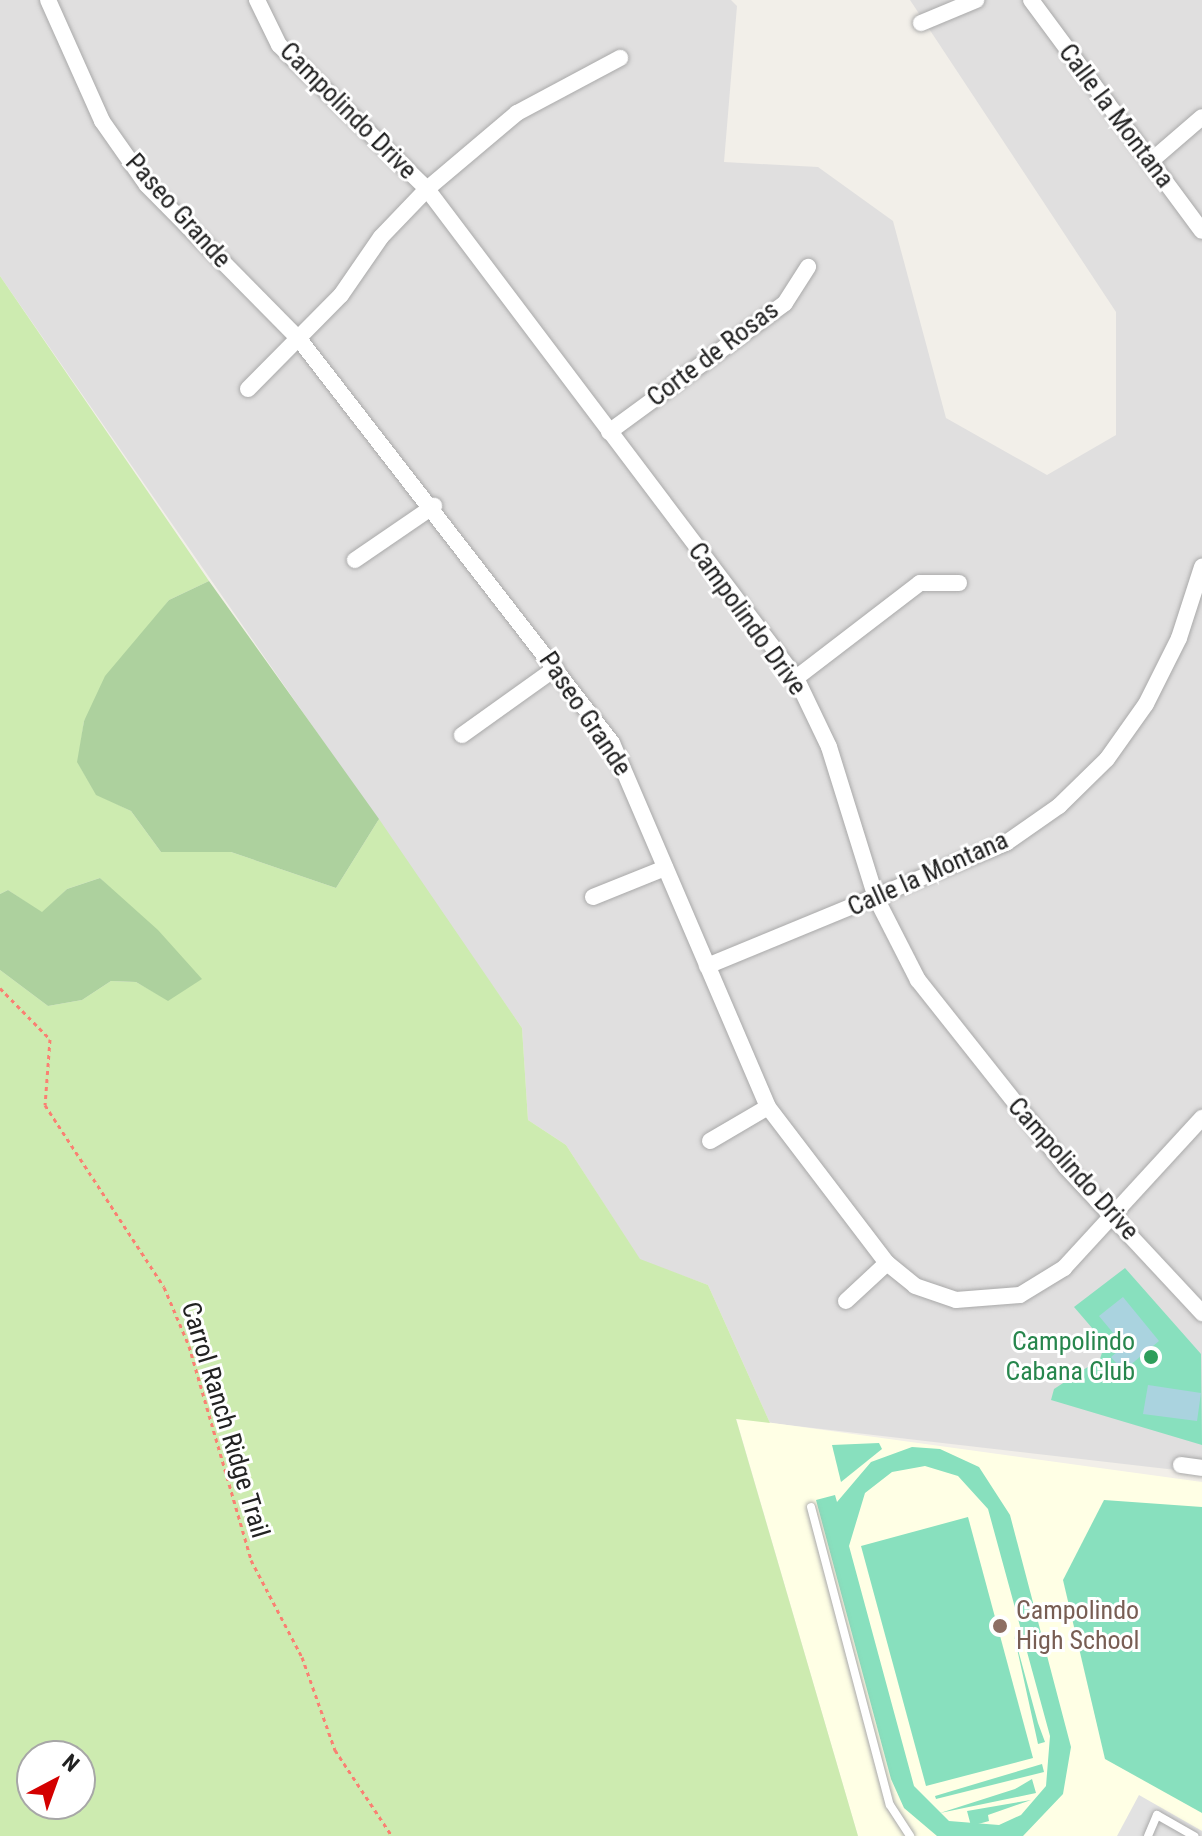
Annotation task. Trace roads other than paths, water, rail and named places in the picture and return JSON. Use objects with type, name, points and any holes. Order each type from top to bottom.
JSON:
[{"type":"street","name":"Paseo Grande","points":[[48,0],[102,121],[147,185],[299,339],[434,506],[612,743],[768,1107],[887,1263],[915,1286],[956,1300],[994,1301],[1053,1276],[1202,1118]]},
{"type":"street","points":[[921,23],[976,0]]},
{"type":"street","name":"Calle la Montana","points":[[1031,0],[1202,231]]},
{"type":"street","name":"Campolindo Drive","points":[[262,1],[279,45],[309,78],[427,189],[796,678],[829,747],[876,898],[948,1026],[1202,1313]]},
{"type":"street","points":[[248,389],[299,339],[427,189],[517,113],[620,58]]},
{"type":"street","points":[[1151,161],[1202,117]]},
{"type":"street","name":"Corte de Rosas","points":[[609,432],[785,303],[808,267]]},
{"type":"street","points":[[355,560],[434,506]]},
{"type":"street","name":"Calle la Montana","points":[[707,966],[1006,843],[1107,759],[1179,638],[1202,567]]},
{"type":"street","points":[[796,678],[920,583],[959,583]]},
{"type":"street","points":[[462,735],[556,668]]},
{"type":"street","points":[[593,897],[665,868]]},
{"type":"street","points":[[710,1141],[768,1107]]},
{"type":"street","points":[[846,1301],[887,1263]]},
{"type":"street","points":[[1181,1465],[1202,1468]]},
{"type":"lane","points":[[811,1507],[890,1805],[910,1836]]},
{"type":"lane","points":[[1148,1836],[1157,1815],[1194,1836]]},
{"type":"water","points":[[1123,1297],[1159,1341],[1123,1371],[1111,1357],[1124,1346],[1099,1316]]},
{"type":"water","points":[[1148,1385],[1201,1393],[1197,1421],[1143,1414]]},
{"type":"place","name":"Campolindo Cabana Club","points":[[1151,1357]]},
{"type":"place","name":"Campolindo High School","points":[[1000,1626]]}]
